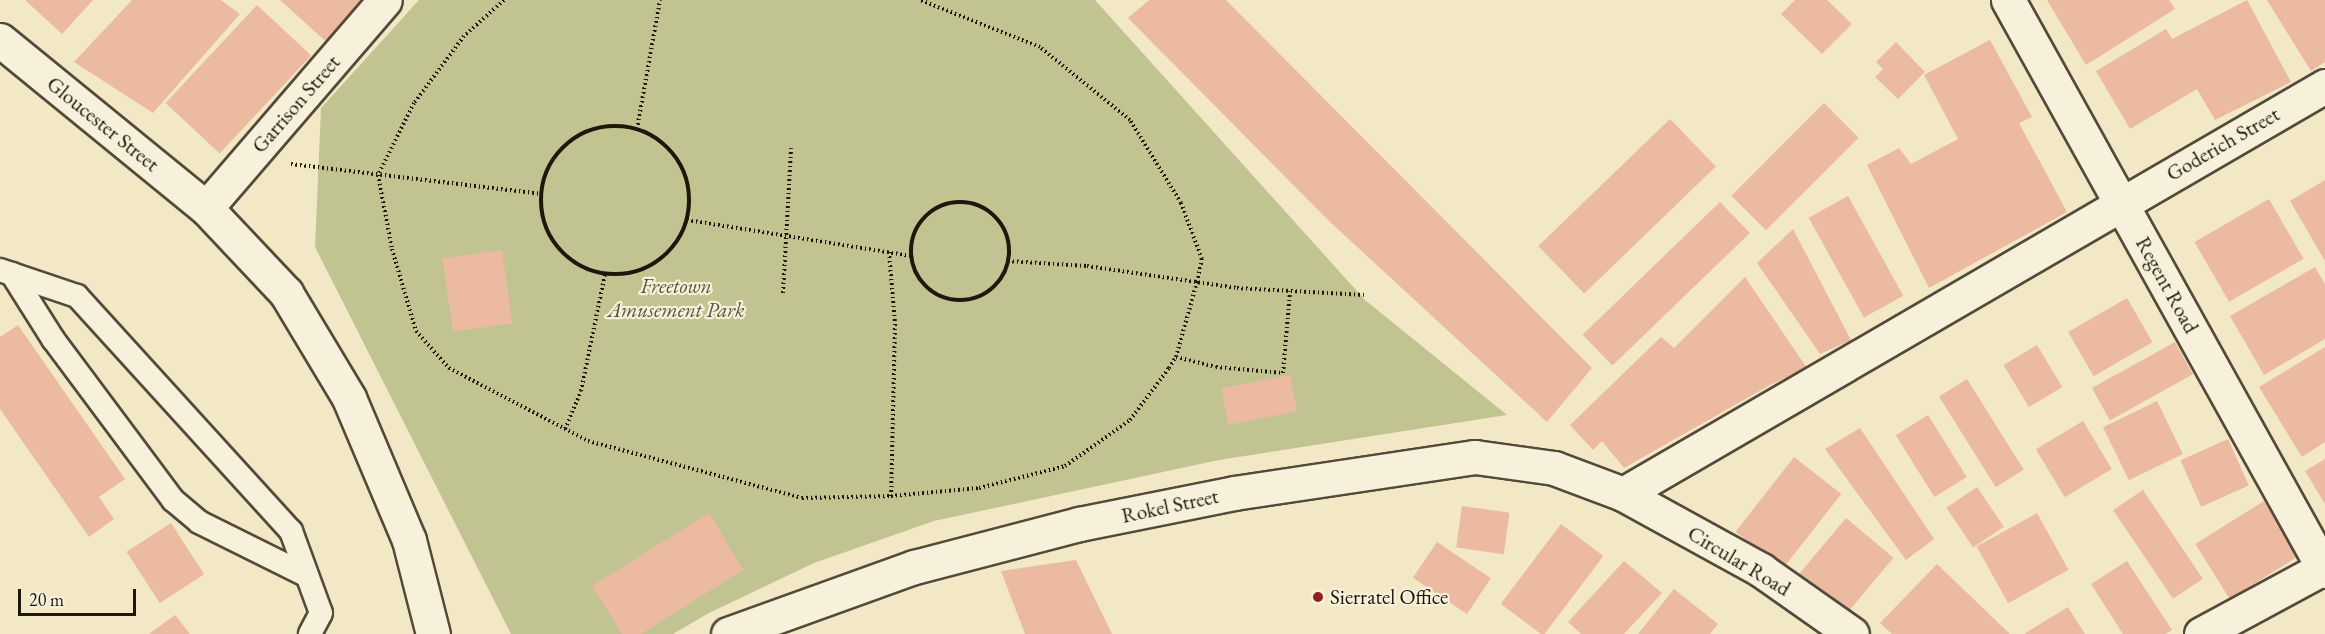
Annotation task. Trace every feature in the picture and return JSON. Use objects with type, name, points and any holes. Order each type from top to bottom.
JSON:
[{"type":"main road","name":"Garrison Street","points":[[206,208],[385,0]]},
{"type":"main road","name":"Regent Road","points":[[2008,0],[2324,569]]},
{"type":"main road","name":"Gloucester Street","points":[[0,40],[206,208],[286,293],[349,398],[409,540],[433,634]]},
{"type":"main road","name":"Goderich Street","points":[[1623,494],[2121,202],[2325,86]]},
{"type":"main road","name":"Rokel Street","points":[[728,634],[914,567],[1079,524],[1380,468],[1475,457],[1554,468],[1623,494]]},
{"type":"main road","name":"Circular Road","points":[[1623,494],[1761,570],[1852,634]]},
{"type":"main road","points":[[2200,634],[2324,569]]},
{"type":"lane","points":[[6,272],[173,500],[199,522],[306,574]]},
{"type":"lane","points":[[6,272],[77,296],[291,531],[321,614],[310,634]]},
{"type":"path","points":[[504,0],[464,36],[414,103],[378,175],[392,249],[416,331],[448,368],[588,441],[802,498],[891,496],[979,488],[1065,466],[1130,420],[1176,357],[1197,282],[1202,260],[1181,202],[1130,120],[1040,47],[920,0]]},
{"type":"path","points":[[637,129],[660,0]]},
{"type":"path","points":[[602,128],[637,129],[663,143],[680,163],[689,194],[687,220],[674,246],[654,264],[630,273],[604,274],[569,260],[551,241],[540,208],[541,194],[549,164],[565,144],[585,132],[602,128]]},
{"type":"path","points":[[783,293],[791,148]]},
{"type":"path","points":[[253,154],[292,165],[541,194]]},
{"type":"path","points":[[959,201],[991,212],[1004,228],[1009,244],[1008,261],[1001,278],[989,290],[960,300],[943,297],[925,286],[915,272],[910,256],[912,239],[919,223],[931,211],[959,201]]},
{"type":"path","points":[[687,220],[910,256]]},
{"type":"path","points":[[889,252],[895,324],[891,496]]},
{"type":"path","points":[[1008,261],[1086,266],[1197,282],[1290,291],[1364,295]]},
{"type":"path","points":[[565,429],[581,391],[604,274]]},
{"type":"path","points":[[1176,357],[1216,367],[1283,374],[1290,291]]},
{"type":"green space","name":"Freetown Amusement Park","points":[[419,0],[1095,0],[1365,300],[1507,415],[1219,460],[934,521],[814,563],[709,613],[673,634],[511,634],[315,247],[321,108]]},
{"type":"building","points":[[25,0],[93,0],[62,34]]},
{"type":"building","points":[[132,0],[221,0],[240,14],[153,113],[74,62]]},
{"type":"building","points":[[280,0],[375,0],[332,47]]},
{"type":"building","points":[[1149,0],[1226,0],[1592,368],[1547,422],[1328,220],[1128,18]]},
{"type":"building","points":[[1795,0],[1827,0],[1852,24],[1822,54],[1781,14]]},
{"type":"building","points":[[2047,0],[2169,0],[2175,9],[2086,65]]},
{"type":"building","points":[[2247,0],[2291,82],[2215,120],[2197,89],[2130,129],[2096,71],[2166,29],[2172,39]]},
{"type":"building","points":[[2267,0],[2325,0],[2325,62],[2311,71]]},
{"type":"building","points":[[257,5],[311,55],[220,153],[166,103]]},
{"type":"building","points":[[1990,40],[2032,117],[2019,123],[2067,212],[1929,288],[1867,165],[1899,148],[1911,164],[1958,139],[1924,75]]},
{"type":"building","points":[[1896,42],[1925,72],[1898,99],[1875,77],[1883,69],[1876,62]]},
{"type":"building","points":[[1824,103],[1859,138],[1766,230],[1731,196]]},
{"type":"building","points":[[1670,119],[1716,166],[1584,294],[1538,246]]},
{"type":"building","points":[[2325,180],[2325,261],[2290,201]]},
{"type":"building","points":[[1848,196],[1903,296],[1864,318],[1809,218]]},
{"type":"building","points":[[2269,199],[2304,259],[2229,302],[2195,242]]},
{"type":"building","points":[[1720,202],[1750,233],[1612,366],[1583,335]]},
{"type":"building","points":[[1793,229],[1851,340],[1820,354],[1757,263]]},
{"type":"building","points":[[502,250],[512,323],[453,332],[443,258]]},
{"type":"building","points":[[2315,267],[2325,284],[2325,339],[2264,375],[2230,316]]},
{"type":"building","points":[[1745,277],[1807,368],[1770,385],[1624,468],[1602,441],[1593,450],[1570,425],[1661,337],[1674,348]]},
{"type":"building","points":[[2127,298],[2152,342],[2094,376],[2068,332]]},
{"type":"building","points":[[18,325],[125,479],[99,497],[114,519],[89,537],[0,409],[0,337]]},
{"type":"building","points":[[2175,342],[2193,374],[2110,420],[2092,388]]},
{"type":"building","points":[[2037,345],[2062,387],[2029,407],[2004,365]]},
{"type":"building","points":[[2325,347],[2325,442],[2302,457],[2259,387]]},
{"type":"building","points":[[1290,375],[1297,411],[1228,425],[1221,388]]},
{"type":"building","points":[[1967,379],[2024,470],[1996,487],[1939,396]]},
{"type":"building","points":[[2157,401],[2183,454],[2129,480],[2103,427]]},
{"type":"building","points":[[1928,415],[1967,477],[1934,497],[1896,435]]},
{"type":"building","points":[[2083,421],[2112,469],[2065,497],[2036,449]]},
{"type":"building","points":[[1860,428],[1934,539],[1906,560],[1825,449]]},
{"type":"building","points":[[2228,439],[2249,486],[2201,507],[2180,460]]},
{"type":"building","points":[[1794,457],[1841,494],[1783,569],[1736,532]]},
{"type":"building","points":[[2325,459],[2325,504],[2305,471]]},
{"type":"building","points":[[1977,487],[2004,527],[1973,547],[1946,508]]},
{"type":"building","points":[[2143,490],[2203,579],[2173,599],[2113,510]]},
{"type":"building","points":[[2264,501],[2298,556],[2230,599],[2195,544]]},
{"type":"building","points":[[1462,506],[1510,513],[1504,554],[1456,548]]},
{"type":"building","points":[[709,513],[743,570],[641,634],[622,634],[592,586]]},
{"type":"building","points":[[2037,513],[2069,570],[2008,603],[1977,546]]},
{"type":"building","points":[[1846,518],[1893,558],[1847,614],[1799,574]]},
{"type":"building","points":[[171,523],[204,574],[160,603],[127,552]]},
{"type":"building","points":[[1561,524],[1603,556],[1544,634],[1541,634],[1501,604]]},
{"type":"building","points":[[1437,542],[1491,578],[1467,614],[1413,578]]},
{"type":"building","points":[[1076,560],[1112,634],[1025,634],[1001,571]]},
{"type":"building","points":[[1624,561],[1662,593],[1624,634],[1581,634],[1568,622]]},
{"type":"building","points":[[2127,561],[2172,630],[2165,634],[2123,634],[2091,584]]},
{"type":"building","points":[[1937,564],[2010,634],[1892,634],[1880,623]]},
{"type":"building","points":[[1674,589],[1718,624],[1710,634],[1638,634]]},
{"type":"building","points":[[2068,607],[2085,634],[2024,634]]},
{"type":"building","points":[[175,615],[190,634],[149,634]]},
{"type":"place","name":"Sierratel Office","points":[[1318,597]]}]
